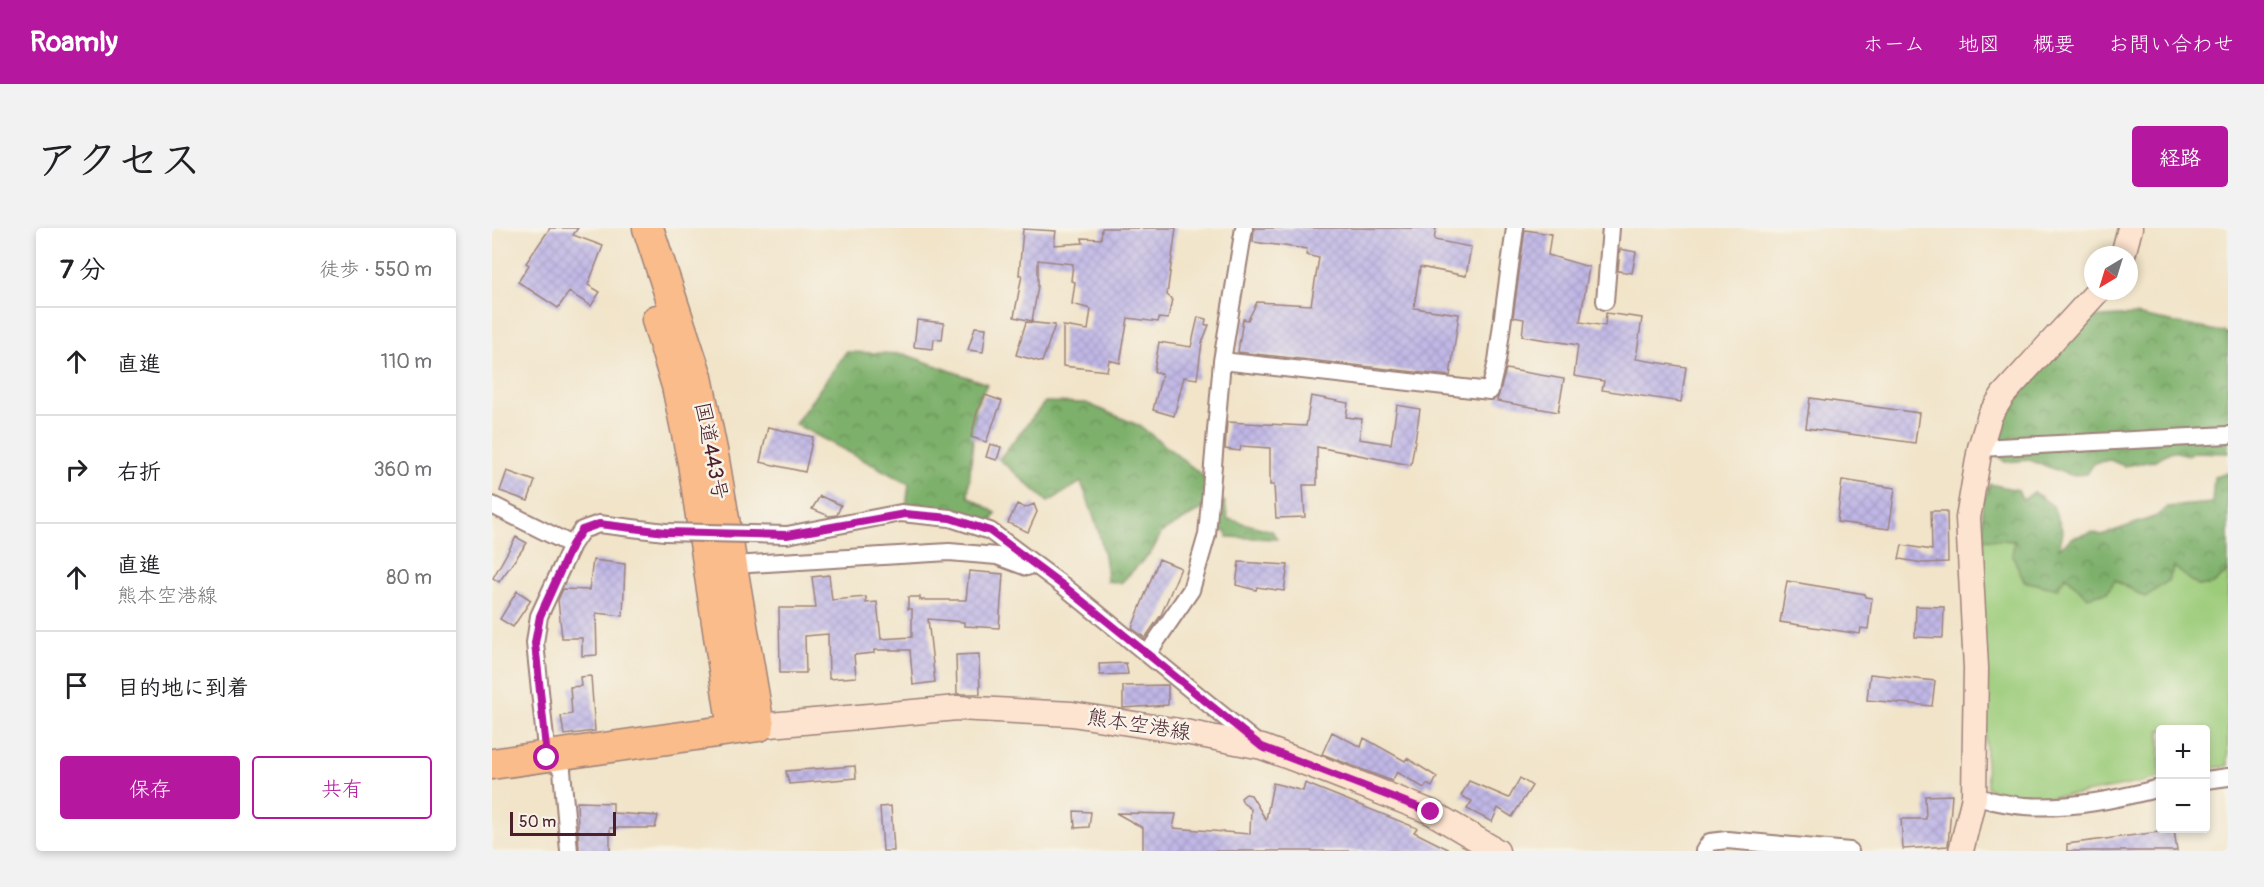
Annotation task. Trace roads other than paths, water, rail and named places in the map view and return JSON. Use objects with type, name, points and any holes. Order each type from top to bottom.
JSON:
[{"type":"highway","name":"国道443号","points":[[629,228],[677,386],[746,728]]},
{"type":"highway","name":"国道443号","points":[[648,228],[697,377],[732,565],[746,728]]},
{"type":"highway","points":[[492,764],[549,758],[746,728]]},
{"type":"main road","points":[[2125,246],[2130,228]]},
{"type":"main road","points":[[1958,849],[1974,797],[1976,668],[1968,518],[1980,448],[1990,415],[2003,395],[2090,300]]},
{"type":"main road","name":"熊本空港線","points":[[746,728],[957,708],[1072,714],[1262,747],[1431,812],[1497,851]]},
{"type":"street","points":[[1148,654],[1191,590],[1207,535],[1222,361],[1244,228]]},
{"type":"street","points":[[1222,361],[1490,391],[1497,361],[1515,228]]},
{"type":"street","points":[[1605,301],[1611,228]]},
{"type":"street","points":[[1980,448],[2228,435]]},
{"type":"street","points":[[492,505],[572,545]]},
{"type":"street","points":[[569,851],[562,770],[549,758],[535,643],[540,616],[572,545],[582,530],[599,524],[665,532],[787,535],[901,513],[950,518],[990,531],[1148,654],[1172,677],[1214,706],[1262,747]]},
{"type":"street","points":[[732,565],[949,552],[997,556],[1048,575]]},
{"type":"street","points":[[2210,779],[2228,777]]},
{"type":"street","points":[[1974,797],[2025,806],[2117,799],[2156,789]]},
{"type":"street","points":[[1704,851],[1710,842],[1727,840],[1850,851]]}]
